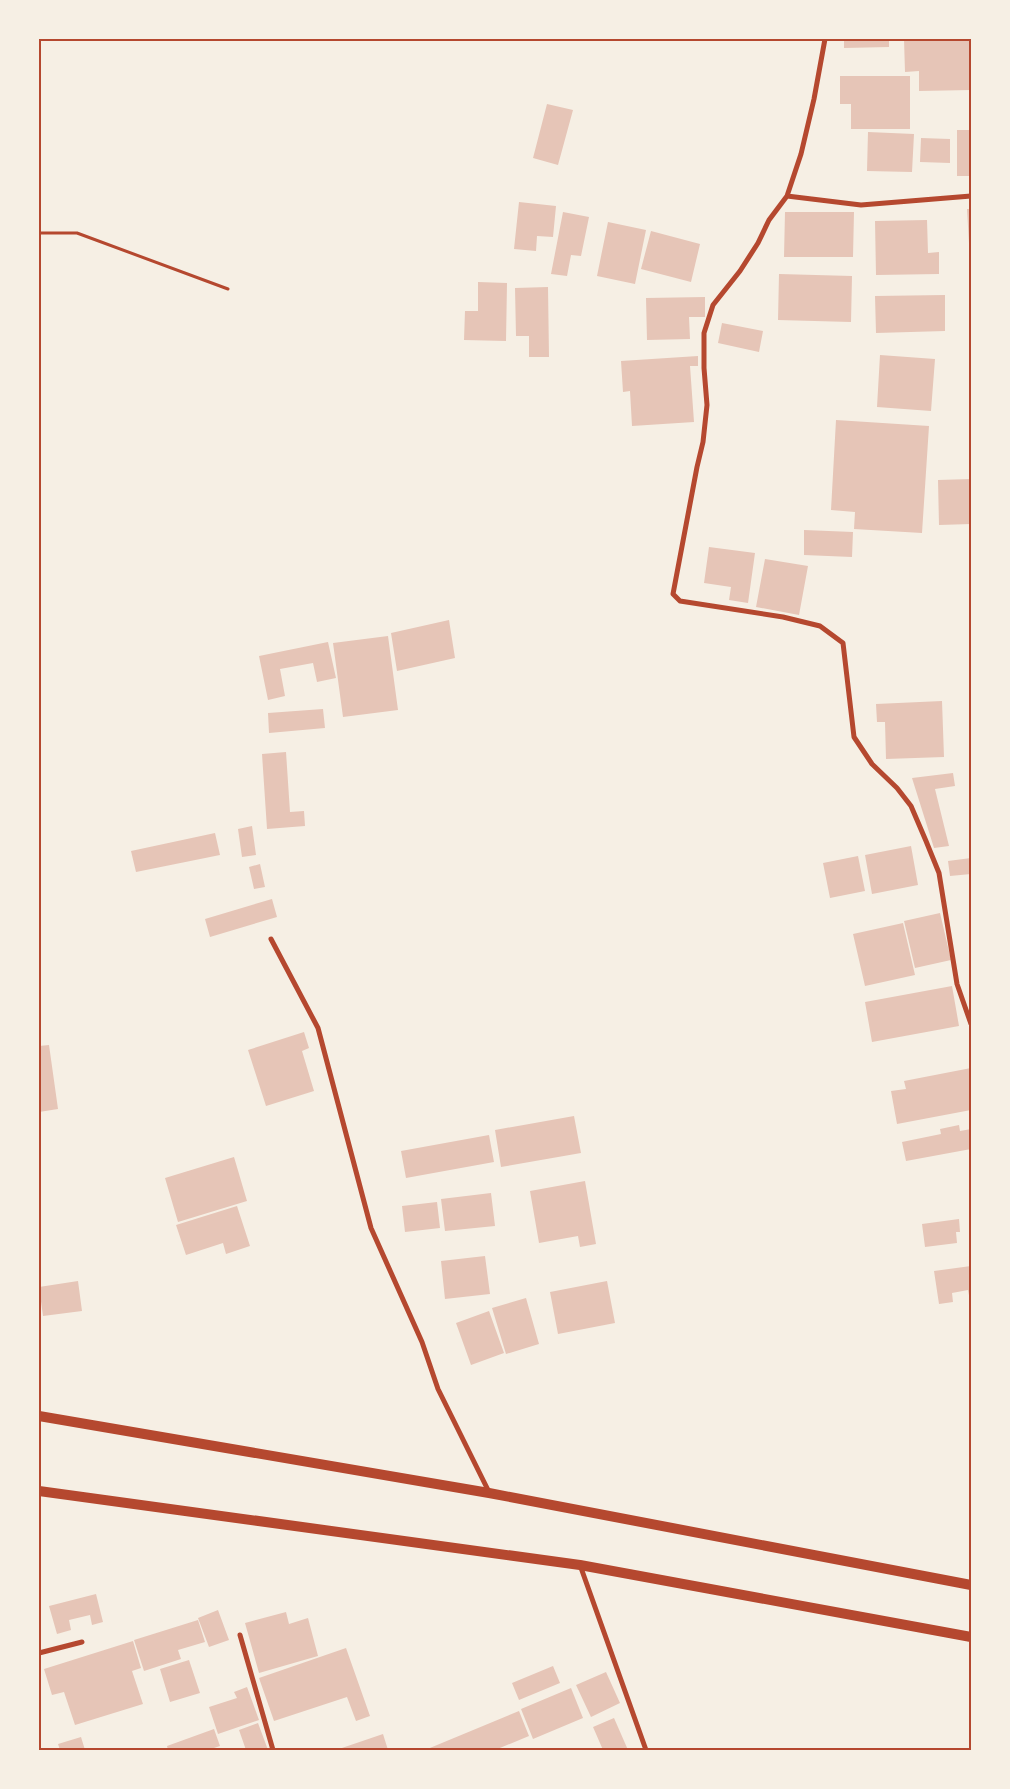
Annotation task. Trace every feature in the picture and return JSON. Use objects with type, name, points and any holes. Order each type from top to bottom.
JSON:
[{"type":"main road","points":[[39,1416],[489,1493],[971,1585]]},
{"type":"main road","points":[[39,1490],[580,1565],[971,1637]]},
{"type":"street","points":[[825,39],[801,154],[787,196],[769,220],[758,243],[740,271],[713,305],[704,333],[707,405],[703,442],[673,594],[680,601],[782,617],[820,626],[843,643],[854,737],[872,764],[897,788],[911,806],[926,841],[938,873],[957,984],[971,1024]]},
{"type":"street","points":[[787,196],[861,205],[971,196]]},
{"type":"street","points":[[271,939],[318,1028],[372,1228],[422,1342],[438,1390],[489,1493]]},
{"type":"street","points":[[580,1565],[646,1750]]},
{"type":"street","points":[[240,1635],[273,1750]]},
{"type":"street","points":[[39,1653],[82,1642]]},
{"type":"path","points":[[39,233],[77,233],[228,288]]},
{"type":"building","points":[[844,39],[889,39],[889,47],[844,48]]},
{"type":"building","points":[[904,39],[971,39],[971,90],[919,91],[919,71],[905,72]]},
{"type":"building","points":[[840,76],[910,76],[910,129],[851,129],[851,104],[840,104]]},
{"type":"building","points":[[547,104],[573,110],[558,165],[533,158]]},
{"type":"building","points":[[957,130],[971,130],[971,176],[957,176]]},
{"type":"building","points":[[868,132],[914,134],[912,172],[867,171]]},
{"type":"building","points":[[921,138],[950,139],[950,163],[920,162]]},
{"type":"building","points":[[519,202],[556,206],[553,237],[537,236],[536,251],[514,249]]},
{"type":"building","points":[[967,209],[971,209],[971,260],[970,260]]},
{"type":"building","points":[[563,212],[589,217],[581,256],[571,255],[567,276],[551,274]]},
{"type":"building","points":[[785,212],[854,212],[853,257],[784,257]]},
{"type":"building","points":[[927,220],[928,253],[939,252],[939,274],[876,275],[875,221]]},
{"type":"building","points":[[608,222],[646,230],[635,284],[597,276]]},
{"type":"building","points":[[651,231],[700,244],[691,282],[641,269]]},
{"type":"building","points":[[779,274],[852,276],[851,322],[778,320]]},
{"type":"building","points":[[478,282],[507,283],[506,341],[464,340],[465,311],[478,311]]},
{"type":"building","points":[[548,287],[549,357],[529,357],[529,336],[516,336],[515,288]]},
{"type":"building","points":[[945,295],[945,331],[876,333],[875,296]]},
{"type":"building","points":[[705,297],[705,317],[689,317],[690,339],[647,340],[646,298]]},
{"type":"building","points":[[722,323],[763,331],[759,352],[718,343]]},
{"type":"building","points":[[880,355],[935,359],[931,411],[877,407]]},
{"type":"building","points":[[698,356],[698,366],[690,366],[694,422],[632,426],[630,391],[623,392],[621,361]]},
{"type":"building","points":[[836,420],[929,426],[922,533],[854,529],[855,512],[831,510]]},
{"type":"building","points":[[971,479],[971,524],[939,525],[938,480]]},
{"type":"building","points":[[804,530],[853,532],[852,557],[804,555]]},
{"type":"building","points":[[709,547],[755,553],[748,603],[729,600],[731,587],[704,583]]},
{"type":"building","points":[[765,559],[808,566],[799,615],[756,607]]},
{"type":"building","points":[[449,620],[455,658],[397,671],[391,633]]},
{"type":"building","points":[[388,636],[398,710],[343,717],[333,643]]},
{"type":"building","points":[[328,642],[336,678],[317,682],[313,663],[280,669],[285,696],[268,700],[259,656]]},
{"type":"building","points":[[942,701],[944,757],[886,759],[885,722],[877,722],[876,704]]},
{"type":"building","points":[[323,709],[325,728],[269,733],[268,713]]},
{"type":"building","points":[[286,752],[290,812],[304,811],[305,826],[267,829],[262,754]]},
{"type":"building","points":[[953,773],[955,786],[935,789],[949,846],[934,848],[912,778]]},
{"type":"building","points":[[252,826],[256,855],[242,857],[238,829]]},
{"type":"building","points":[[215,833],[220,855],[136,872],[131,851]]},
{"type":"building","points":[[911,846],[918,885],[872,894],[865,855]]},
{"type":"building","points":[[858,856],[865,891],[830,898],[823,863]]},
{"type":"building","points":[[971,858],[971,874],[950,876],[948,861]]},
{"type":"building","points":[[260,864],[265,887],[254,889],[249,867]]},
{"type":"building","points":[[272,899],[277,917],[210,937],[205,919]]},
{"type":"building","points":[[940,913],[951,960],[915,968],[904,921]]},
{"type":"building","points":[[903,923],[915,975],[865,986],[853,934]]},
{"type":"building","points":[[952,986],[959,1026],[872,1042],[865,1002]]},
{"type":"building","points":[[304,1032],[309,1048],[302,1051],[314,1091],[266,1106],[248,1050]]},
{"type":"building","points":[[49,1045],[58,1109],[39,1112],[39,1046]]},
{"type":"building","points":[[971,1068],[971,1110],[897,1124],[891,1091],[906,1089],[904,1081]]},
{"type":"building","points":[[574,1116],[581,1153],[501,1167],[495,1130]]},
{"type":"building","points":[[959,1125],[960,1131],[971,1129],[971,1149],[906,1161],[902,1142],[941,1134],[940,1129]]},
{"type":"building","points":[[489,1135],[494,1162],[406,1178],[401,1151]]},
{"type":"building","points":[[234,1157],[247,1201],[178,1222],[165,1178]]},
{"type":"building","points":[[585,1181],[596,1244],[580,1247],[578,1236],[539,1243],[530,1191]]},
{"type":"building","points":[[491,1193],[495,1226],[445,1231],[441,1199]]},
{"type":"building","points":[[437,1202],[440,1228],[405,1232],[402,1206]]},
{"type":"building","points":[[237,1206],[250,1246],[226,1254],[223,1243],[186,1255],[176,1225]]},
{"type":"building","points":[[959,1219],[960,1232],[956,1232],[957,1243],[925,1247],[922,1224]]},
{"type":"building","points":[[485,1256],[490,1294],[445,1299],[441,1261]]},
{"type":"building","points":[[971,1266],[971,1306],[968,1290],[952,1293],[953,1302],[939,1304],[934,1271]]},
{"type":"building","points":[[78,1281],[82,1311],[43,1316],[39,1287]]},
{"type":"building","points":[[607,1281],[615,1323],[558,1334],[550,1292]]},
{"type":"building","points":[[526,1298],[539,1344],[506,1354],[492,1308]]},
{"type":"building","points":[[489,1311],[504,1353],[471,1365],[456,1323]]},
{"type":"building","points":[[96,1594],[103,1622],[92,1625],[90,1615],[69,1620],[71,1630],[57,1634],[49,1606]]},
{"type":"building","points":[[218,1610],[229,1640],[209,1647],[198,1618]]},
{"type":"building","points":[[286,1612],[289,1624],[308,1618],[318,1656],[259,1673],[245,1623]]},
{"type":"building","points":[[198,1620],[205,1642],[178,1650],[181,1659],[144,1671],[134,1640]]},
{"type":"building","points":[[133,1641],[141,1668],[132,1671],[143,1704],[75,1725],[64,1692],[52,1695],[44,1669]]},
{"type":"building","points":[[346,1648],[370,1716],[356,1721],[347,1697],[274,1721],[259,1678]]},
{"type":"building","points":[[189,1660],[200,1693],[170,1702],[160,1669]]},
{"type":"building","points":[[553,1666],[560,1683],[519,1700],[512,1683]]},
{"type":"building","points":[[606,1672],[620,1703],[591,1717],[576,1685]]},
{"type":"building","points":[[247,1687],[259,1720],[218,1734],[209,1707],[237,1698],[234,1692]]},
{"type":"building","points":[[571,1688],[583,1718],[533,1739],[521,1709]]},
{"type":"building","points":[[519,1711],[529,1736],[495,1750],[425,1750]]},
{"type":"building","points":[[614,1718],[628,1750],[603,1750],[593,1727]]},
{"type":"building","points":[[258,1723],[268,1750],[246,1750],[239,1730]]},
{"type":"building","points":[[214,1729],[220,1746],[208,1750],[168,1750],[167,1746]]},
{"type":"building","points":[[383,1734],[388,1750],[336,1750]]},
{"type":"building","points":[[81,1737],[85,1750],[60,1750],[58,1744]]}]
